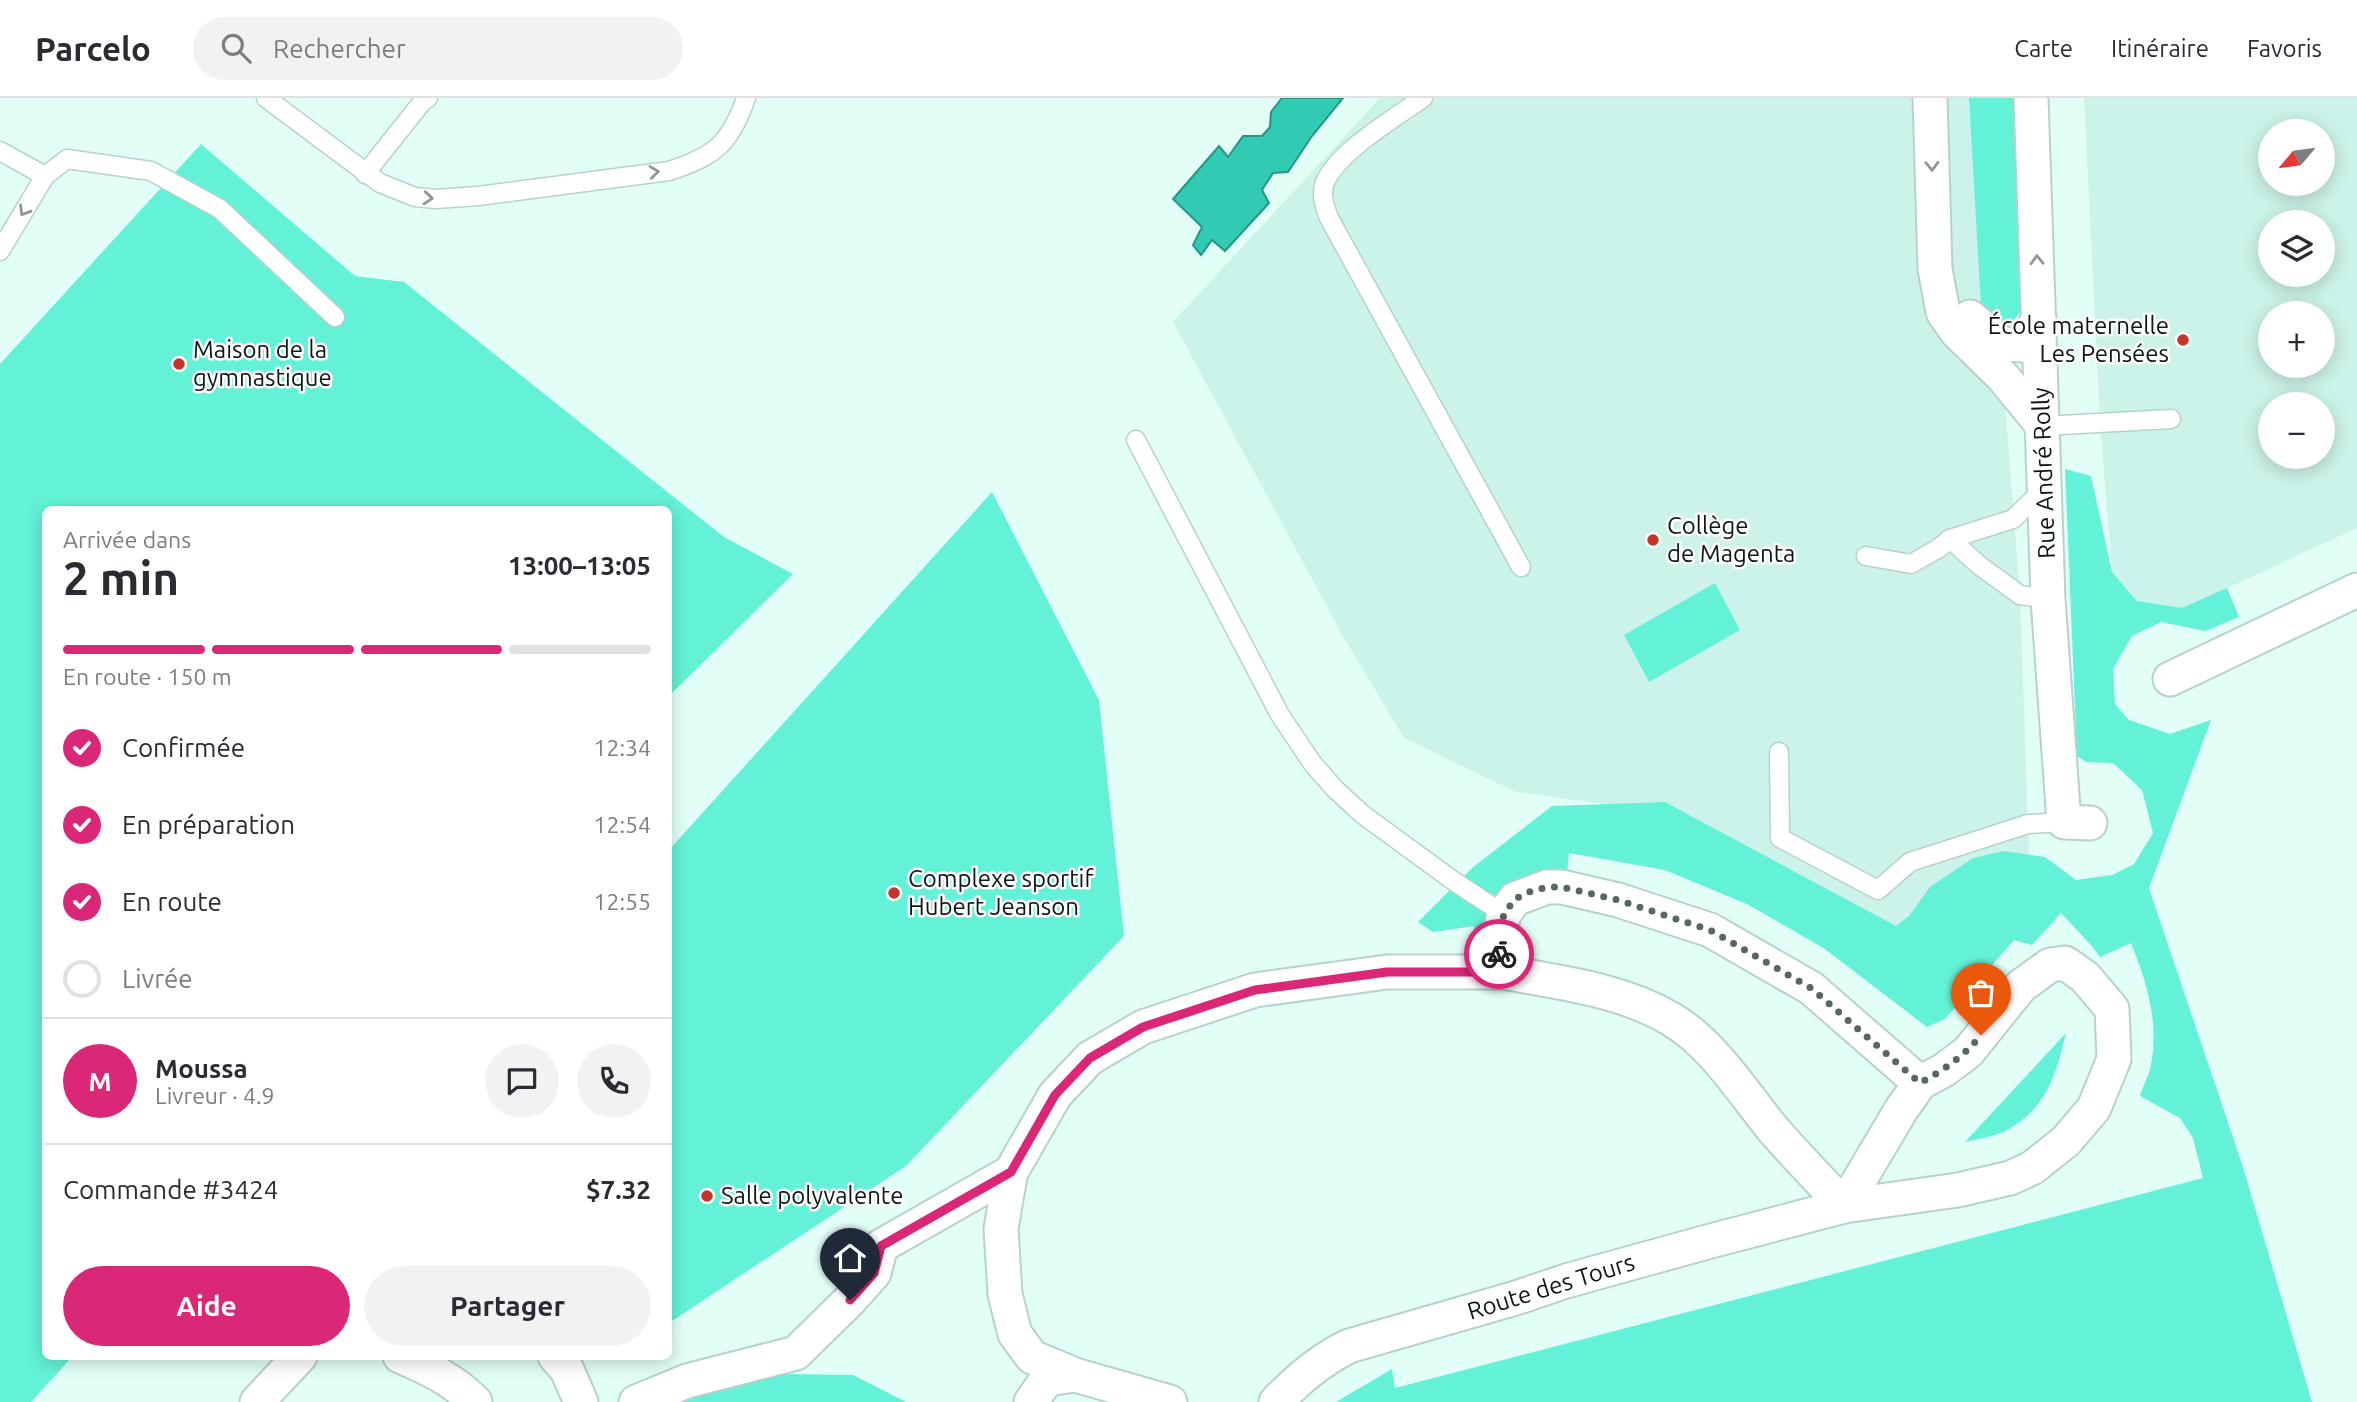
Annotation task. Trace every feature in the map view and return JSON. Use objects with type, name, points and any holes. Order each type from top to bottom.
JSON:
[{"type":"street","points":[[1930,98],[1935,269],[1943,312],[1957,332],[2003,377],[2043,426]]},
{"type":"street","name":"Rue André Rolly","points":[[2031,98],[2048,600],[2077,822]]},
{"type":"street","points":[[1937,287],[2002,344],[2024,345],[2039,318]]},
{"type":"street","points":[[2170,679],[2357,590]]},
{"type":"street","points":[[1503,972],[1499,943],[1504,914],[1515,899],[1547,887],[1562,887],[1618,900],[1710,930],[1811,988],[1920,1083]]},
{"type":"street","name":"Route des Tours","points":[[1276,1402],[1309,1370],[1328,1356],[1349,1346],[1566,1281],[1844,1206],[1958,1189],[2010,1178],[2032,1168],[2066,1141],[2094,1108],[2114,1059],[2112,1009],[2085,976],[2065,963],[2050,965],[2021,986],[1968,1052],[1944,1070],[1920,1083],[1844,1206]]},
{"type":"street","points":[[1170,1402],[1075,1376],[1032,1357],[1015,1334],[1005,1294],[1001,1229],[1011,1172],[1055,1095],[1090,1058],[1143,1027],[1255,990],[1387,972],[1503,972],[1614,994],[1673,1020],[1703,1045],[1735,1079],[1772,1128],[1844,1206]]},
{"type":"street","points":[[636,1402],[687,1381],[796,1353],[874,1273],[881,1246],[1011,1172]]},
{"type":"street","points":[[257,1402],[298,1360]]},
{"type":"street","points":[[409,1360],[459,1386],[475,1402]]},
{"type":"street","points":[[558,1360],[567,1370],[581,1402]]},
{"type":"street","points":[[1031,1402],[1047,1379],[1075,1376]]},
{"type":"lane","points":[[266,98],[365,174],[396,191],[415,197],[436,199],[669,171],[704,156],[724,142],[737,124],[746,98]]},
{"type":"lane","points":[[365,174],[428,98]]},
{"type":"lane","points":[[1423,98],[1367,137],[1343,159],[1324,184],[1323,203],[1335,230],[1521,567]]},
{"type":"lane","points":[[0,151],[45,176]]},
{"type":"lane","points":[[0,251],[45,176],[67,159],[151,171],[220,209],[335,317]]},
{"type":"lane","points":[[2043,426],[2172,419]]},
{"type":"lane","points":[[1136,440],[1280,715],[1313,764],[1362,814],[1504,914]]},
{"type":"lane","points":[[1866,556],[1911,564],[1950,539],[2013,519],[2044,489]]},
{"type":"lane","points":[[1950,539],[1980,566],[2020,595],[2048,600]]},
{"type":"lane","points":[[1779,752],[1780,838],[1878,890],[1910,862],[2028,824],[2077,822]]},
{"type":"shaded area","points":[[1282,98],[1343,98],[1312,136],[1288,172],[1273,173],[1262,190],[1269,203],[1225,251],[1212,240],[1201,255],[1193,245],[1202,227],[1173,199],[1219,146],[1228,157],[1243,136],[1262,136],[1270,127],[1271,112]]},
{"type":"shaded area","name":"Collège de Magenta","points":[[1380,98],[1994,98],[2003,377],[2020,595],[2030,880],[1917,943],[1669,813],[1516,792],[1404,738],[1344,638],[1173,322]]},
{"type":"shaded area","points":[[1969,98],[2020,98],[2029,303],[2009,325],[1992,323],[1981,306]]},
{"type":"shaded area","name":"École maternelle Les Pensées","points":[[2084,98],[2357,98],[2357,528],[2182,609],[2137,601],[2112,572],[2100,423]]},
{"type":"shaded area","points":[[201,144],[355,276],[404,282],[724,537],[793,574],[672,693],[672,506],[42,506],[42,1360],[69,1360],[31,1402],[0,1402],[0,364]]},
{"type":"shaded area","points":[[2065,469],[2091,476],[2112,572],[2137,601],[2182,608],[2227,588],[2239,617],[2205,631],[2161,622],[2132,636],[2113,669],[2115,704],[2129,720],[2170,734],[2211,720],[2149,888],[2243,1167],[2312,1402],[1336,1402],[1392,1369],[1395,1388],[2203,1178],[2193,1138],[2180,1118],[2140,1096],[2151,1065],[2154,1033],[2150,1002],[2131,943],[2100,957],[2061,913],[2032,945],[2014,940],[1945,1019],[1927,1027],[1825,949],[1749,905],[1665,870],[1569,853],[1567,875],[1514,881],[1485,911],[1489,959],[1473,960],[1474,926],[1433,932],[1418,922],[1472,868],[1552,806],[1665,802],[1896,926],[1909,916],[1930,887],[1973,858],[2003,851],[2045,857],[2076,880],[2112,875],[2134,864],[2153,833],[2142,790],[2113,763],[2086,762],[2077,756]]},
{"type":"shaded area","name":"Complexe sportif Hubert Jeanson","points":[[992,492],[1099,700],[1124,936],[906,1166],[672,1321],[672,847]]},
{"type":"shaded area","points":[[1715,583],[1740,630],[1649,682],[1624,635]]},
{"type":"shaded area","points":[[2066,1033],[2053,1077],[2030,1114],[2003,1132],[1965,1142]]},
{"type":"shaded area","points":[[783,1374],[853,1375],[906,1402],[677,1402],[698,1391]]},
{"type":"way so far","points":[[1499,954],[1504,914],[1515,899],[1547,887],[1562,887],[1618,900],[1710,930],[1811,988],[1920,1083],[1944,1070],[1968,1052],[1981,1035]]},
{"type":"place","name":"École maternelle Les Pensées","points":[[2183,340]]},
{"type":"place","name":"Maison de la gymnastique","points":[[179,364]]},
{"type":"place","name":"Collège de Magenta","points":[[1653,540]]},
{"type":"place","name":"Complexe sportif Hubert Jeanson","points":[[894,893]]},
{"type":"place","name":"Salle polyvalente","points":[[707,1196]]},
{"type":"route","points":[[850,1300],[874,1273],[881,1246],[1011,1172],[1055,1095],[1090,1058],[1143,1027],[1255,990],[1387,972],[1503,972],[1499,954]]}]
